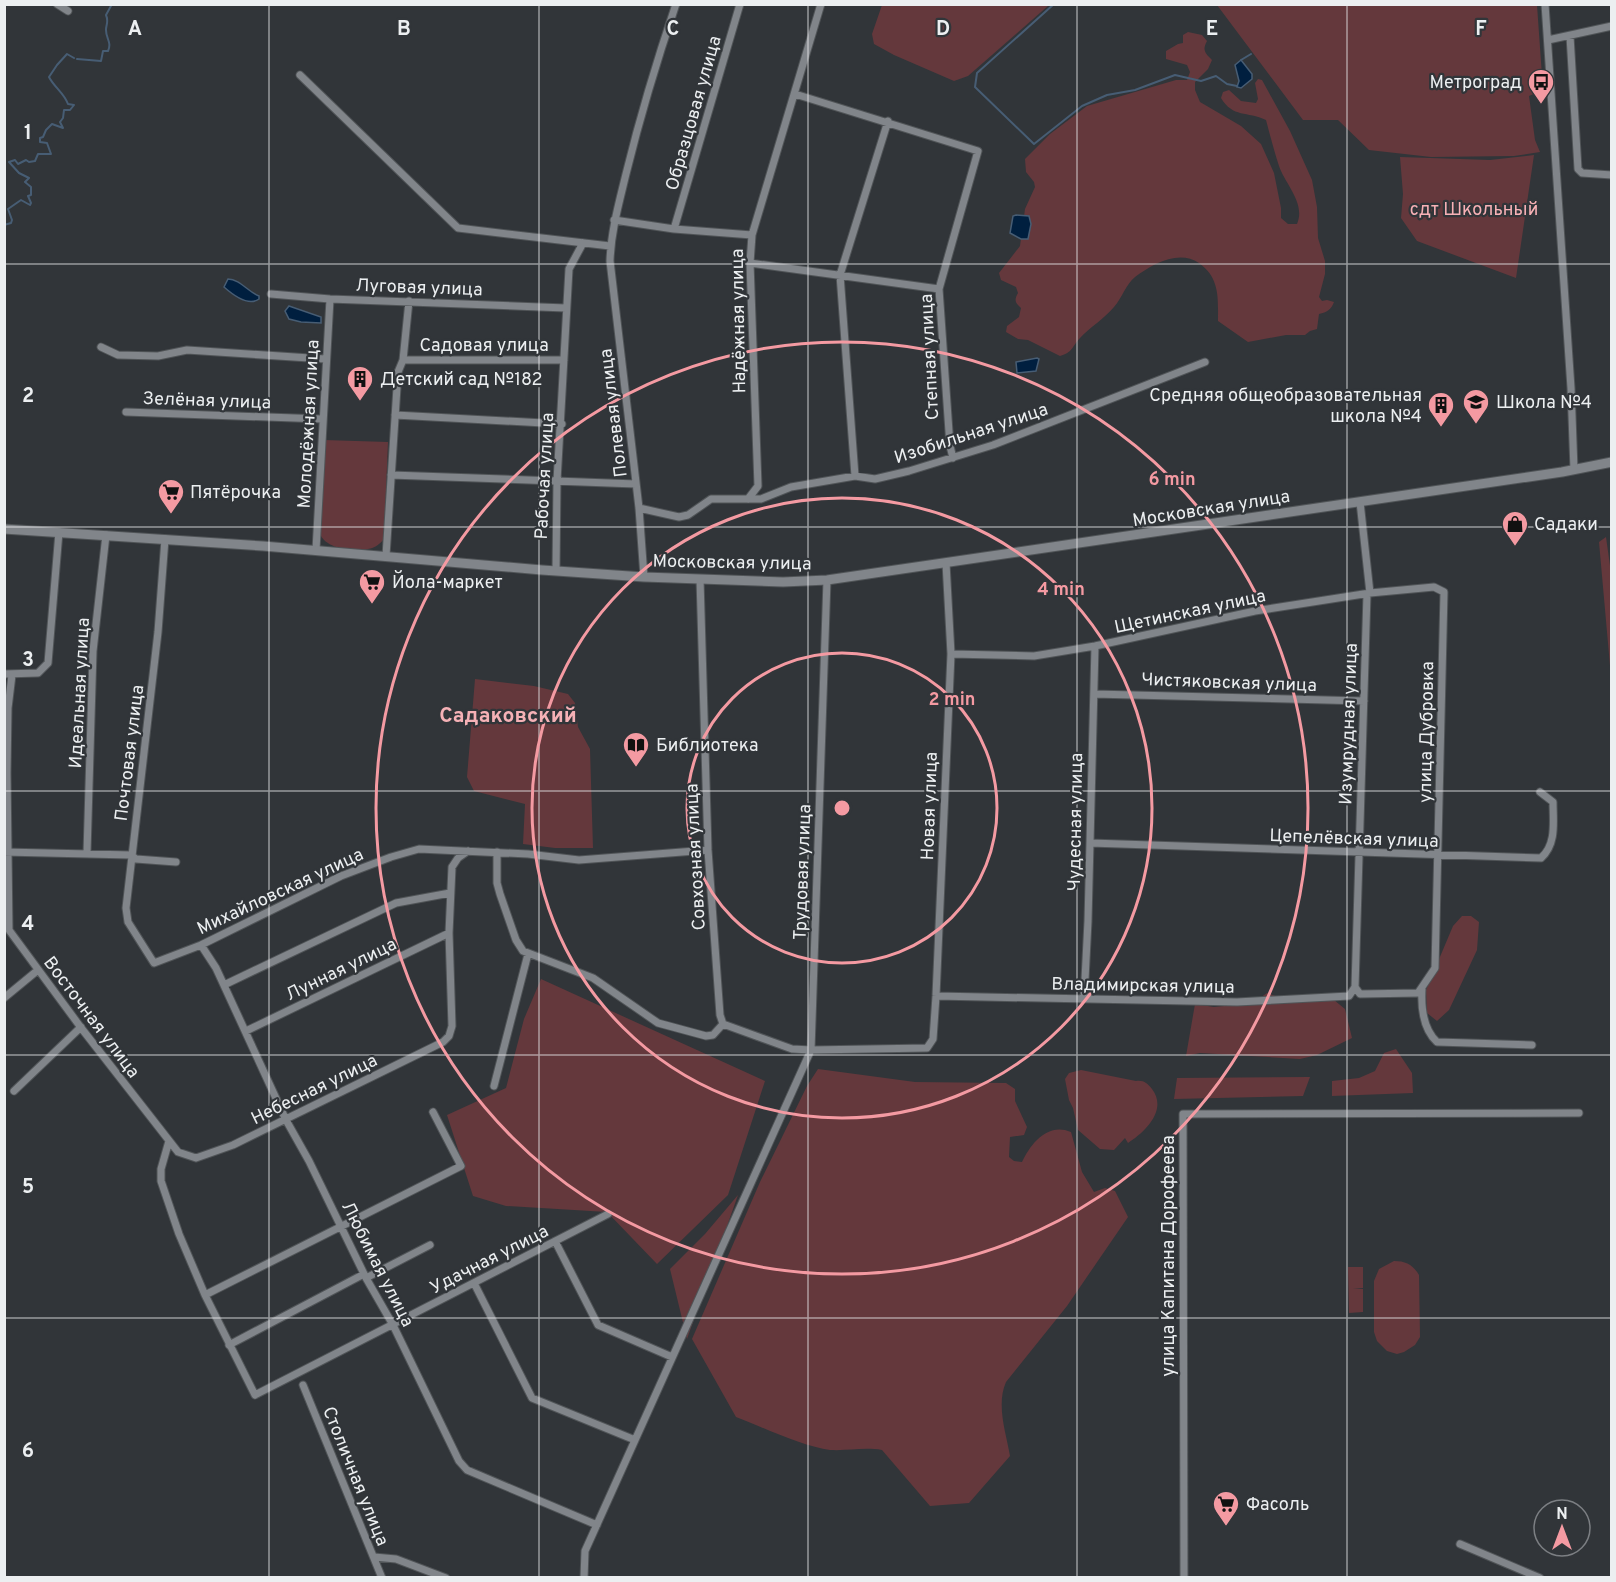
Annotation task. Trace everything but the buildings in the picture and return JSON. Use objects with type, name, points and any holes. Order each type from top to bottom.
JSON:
[{"type":"main road","name":"Московская улица","points":[[4,529],[316,550],[555,571],[783,582],[827,580],[946,563],[1562,472],[1611,462]]},
{"type":"street","points":[[57,4],[68,11]]},
{"type":"street","name":"Полевая улица","points":[[644,577],[639,508],[610,246],[614,220],[632,151],[676,4]]},
{"type":"street","name":"Образцовая улица","points":[[674,230],[740,4]]},
{"type":"street","name":"Надёжная улица","points":[[748,499],[758,486],[750,263],[752,235],[821,4]]},
{"type":"street","points":[[1545,4],[1571,378],[1574,470]]},
{"type":"street","points":[[1548,40],[1611,26]]},
{"type":"street","points":[[1570,36],[1577,166],[1582,173],[1611,175]]},
{"type":"street","points":[[300,75],[458,228],[610,246]]},
{"type":"street","points":[[795,93],[888,121],[840,275],[855,476]]},
{"type":"street","name":"Степная улица","points":[[888,121],[978,151],[939,288],[950,446],[953,458]]},
{"type":"street","points":[[614,220],[674,230],[752,235]]},
{"type":"street","name":"Рабочая улица","points":[[555,571],[557,481],[569,268],[583,243]]},
{"type":"street","points":[[750,263],[939,288]]},
{"type":"street","name":"Луговая улица","points":[[271,294],[330,299],[566,308]]},
{"type":"street","name":"Молодёжная улица","points":[[316,550],[330,299]]},
{"type":"street","points":[[386,556],[398,372],[403,360],[409,301]]},
{"type":"street","points":[[101,347],[118,355],[158,356],[187,350],[326,359]]},
{"type":"street","name":"Садовая улица","points":[[403,360],[564,360]]},
{"type":"street","name":"Изобильная улица","points":[[639,508],[679,517],[688,515],[711,499],[761,499],[791,487],[855,476],[875,478],[953,458],[993,445],[1205,362]]},
{"type":"street","name":"Зелёная улица","points":[[126,412],[322,419]]},
{"type":"street","points":[[395,415],[562,424]]},
{"type":"street","points":[[391,475],[636,484]]},
{"type":"street","name":"Изумрудная улица","points":[[1355,987],[1369,593],[1360,502]]},
{"type":"street","points":[[8,675],[38,673],[48,663],[59,532]]},
{"type":"street","name":"Идеальная улица","points":[[87,853],[93,651],[106,535]]},
{"type":"street","name":"Почтовая улица","points":[[154,963],[128,922],[126,908],[158,632],[165,539]]},
{"type":"street","name":"Новая улица","points":[[811,1050],[927,1048],[933,1039],[951,654],[946,563]]},
{"type":"street","name":"Совхозная улица","points":[[700,579],[708,850],[720,1015],[723,1024]]},
{"type":"street","name":"Трудовая улица","points":[[811,1050],[827,580]]},
{"type":"street","name":"Щетинская улица","points":[[951,654],[1034,656],[1095,646],[1255,611],[1369,593],[1434,587]]},
{"type":"street","name":"улица Дубровка","points":[[1422,987],[1435,968],[1444,592],[1434,587]]},
{"type":"street","name":"Чудесная улица","points":[[1084,999],[1095,646]]},
{"type":"street","name":"Восточная улица","points":[[8,675],[7,930],[178,1152]]},
{"type":"street","name":"Чистяковская улица","points":[[1094,694],[1364,701]]},
{"type":"street","name":"Цепелёвская улица","points":[[1090,843],[1541,858],[1548,852],[1553,836],[1553,802],[1540,792]]},
{"type":"street","name":"Михайловская улица","points":[[154,963],[201,945],[340,876],[419,849],[544,855],[579,860],[708,850]]},
{"type":"street","points":[[449,933],[452,867],[468,850]]},
{"type":"street","points":[[6,852],[131,855],[136,859],[176,862]]},
{"type":"street","points":[[497,852],[497,883],[516,940],[523,951],[593,978],[664,1026],[706,1036],[713,1035],[723,1024],[792,1049],[811,1050],[585,1551],[584,1578]]},
{"type":"street","points":[[224,985],[396,903],[450,893]]},
{"type":"street","name":"Небесная улица","points":[[178,1152],[196,1158],[233,1145],[443,1042],[450,1036],[452,1026],[449,933]]},
{"type":"street","name":"Лунная улица","points":[[246,1032],[449,933]]},
{"type":"street","name":"Любимая улица","points":[[201,945],[216,968],[286,1120],[309,1161],[365,1276],[393,1325],[459,1461],[467,1470],[597,1525]]},
{"type":"street","points":[[494,1086],[528,954]]},
{"type":"street","points":[[4,998],[38,970]]},
{"type":"street","points":[[1355,987],[1360,994],[1372,994],[1418,993],[1422,987]]},
{"type":"street","name":"Владимирская улица","points":[[936,996],[1237,1002],[1349,996],[1355,987]]},
{"type":"street","points":[[1422,987],[1424,1021],[1430,1035],[1437,1041],[1532,1045]]},
{"type":"street","points":[[14,1091],[81,1027]]},
{"type":"street","points":[[205,1294],[462,1166],[432,1112]]},
{"type":"street","name":"улица Капитана Дорофеева","points":[[1184,1578],[1183,1114],[1579,1113]]},
{"type":"street","points":[[169,1141],[161,1169],[161,1181],[179,1234],[229,1345],[430,1245]]},
{"type":"street","name":"Удачная улица","points":[[229,1345],[255,1395],[608,1214]]},
{"type":"street","points":[[555,1241],[598,1325],[672,1357]]},
{"type":"street","points":[[474,1283],[532,1398],[634,1440]]},
{"type":"street","name":"Столичная улица","points":[[303,1385],[382,1578]]},
{"type":"street","points":[[1460,1544],[1540,1578]]},
{"type":"street","points":[[374,1557],[396,1559],[446,1578]]},
{"type":"green space","points":[[882,4],[1049,5],[968,76],[954,81],[874,44],[872,34]]},
{"type":"green space","points":[[1217,5],[1537,5],[1543,90],[1529,96],[1535,140],[1540,152],[1514,156],[1431,157],[1369,150],[1338,120],[1303,120]]},
{"type":"green space","points":[[1188,32],[1202,35],[1207,41],[1205,51],[1212,60],[1208,69],[1195,82],[1195,90],[1200,102],[1241,126],[1261,144],[1274,173],[1281,218],[1288,224],[1297,224],[1299,209],[1297,201],[1279,166],[1266,120],[1230,109],[1221,98],[1223,92],[1229,90],[1241,101],[1256,103],[1258,99],[1255,83],[1258,79],[1262,80],[1290,131],[1312,180],[1317,207],[1318,238],[1325,261],[1325,274],[1319,297],[1322,301],[1334,302],[1333,305],[1319,314],[1317,329],[1305,335],[1286,335],[1248,342],[1218,321],[1216,289],[1211,275],[1199,263],[1183,257],[1157,263],[1135,277],[1114,307],[1067,353],[1060,356],[1028,340],[1018,339],[1006,332],[1007,326],[1019,317],[1021,308],[1016,303],[1018,293],[1016,287],[1001,280],[999,273],[1020,246],[1025,209],[1035,187],[1026,172],[1025,159],[1050,134],[1087,106],[1176,80],[1187,80],[1190,72],[1187,65],[1166,59],[1166,51],[1183,43],[1183,35]]},
{"type":"green space","name":"сдт Школьный","points":[[1534,155],[1516,278],[1417,241],[1401,218],[1403,194],[1400,157],[1490,160]]},
{"type":"green space","points":[[324,440],[388,442],[384,539],[375,547],[348,550],[328,543],[320,534]]},
{"type":"green space","points":[[1606,537],[1612,580],[1611,677],[1599,542]]},
{"type":"green space","points":[[475,679],[534,686],[568,694],[575,703],[578,727],[590,749],[593,848],[555,848],[523,844],[525,804],[474,791],[467,777]]},
{"type":"green space","points":[[1462,916],[1471,916],[1479,922],[1477,950],[1449,1010],[1437,1021],[1427,1013],[1426,990],[1453,926]]},
{"type":"green space","points":[[541,979],[765,1081],[728,1195],[657,1264],[607,1212],[506,1206],[473,1196],[447,1115],[506,1088],[524,1019]]},
{"type":"green space","points":[[1267,993],[1281,998],[1320,994],[1334,1000],[1345,1009],[1352,1038],[1317,1055],[1300,1059],[1200,1053],[1186,1056],[1195,1004],[1214,1007],[1253,1003]]},
{"type":"green space","points":[[1396,1049],[1412,1073],[1413,1093],[1332,1096],[1332,1081],[1359,1078],[1375,1071],[1384,1053]]},
{"type":"green space","points":[[818,1069],[915,1082],[1006,1083],[1015,1089],[1015,1101],[1027,1127],[1024,1135],[1010,1137],[1009,1157],[1014,1161],[1022,1162],[1030,1148],[1041,1136],[1055,1130],[1071,1132],[1082,1172],[1094,1192],[1105,1188],[1115,1191],[1128,1217],[1067,1306],[1006,1382],[1002,1409],[1010,1456],[969,1503],[930,1506],[882,1450],[820,1448],[736,1417],[692,1339],[760,1182],[807,1086]]},
{"type":"green space","points":[[1081,1070],[1147,1084],[1156,1097],[1157,1105],[1156,1112],[1147,1127],[1128,1143],[1125,1138],[1114,1150],[1100,1149],[1078,1130],[1065,1079],[1069,1073]]},
{"type":"green space","points":[[1310,1077],[1303,1096],[1174,1099],[1177,1078]]},
{"type":"green space","points":[[738,1195],[687,1339],[670,1269],[705,1234]]},
{"type":"green space","points":[[1394,1261],[1409,1264],[1419,1275],[1420,1337],[1415,1345],[1397,1354],[1387,1351],[1377,1341],[1374,1332],[1374,1281],[1379,1269]]},
{"type":"green space","points":[[1348,1267],[1363,1267],[1363,1288],[1353,1288],[1363,1289],[1363,1312],[1349,1313]]},
{"type":"water","points":[[1241,60],[1252,74],[1252,79],[1241,88],[1237,87],[1239,81],[1235,65]]},
{"type":"water","points":[[1013,216],[1029,216],[1031,224],[1028,239],[1021,239],[1010,233]]},
{"type":"water","points":[[228,279],[240,283],[259,296],[259,299],[250,302],[236,296],[224,287]]},
{"type":"water","points":[[289,306],[321,317],[321,323],[289,319],[285,311]]},
{"type":"water","points":[[1039,359],[1036,371],[1017,373],[1016,362]]},
{"type":"waterway","points":[[77,59],[101,61],[103,51],[108,51],[106,15],[112,4]]},
{"type":"waterway","points":[[1054,4],[977,73],[975,87],[1034,144],[1082,106],[1107,95],[1135,90],[1175,75],[1201,81],[1216,76],[1227,84],[1237,86]]},
{"type":"waterway","points":[[4,225],[11,223],[12,220],[8,209],[21,200],[30,205],[31,203],[28,196],[31,195],[31,187],[25,182],[29,178],[19,173],[9,162],[15,160],[18,164],[26,160],[35,161],[38,154],[51,154],[47,143],[40,142],[40,138],[52,124],[63,128],[60,122],[64,110],[70,110],[74,105],[68,104],[49,77],[67,54],[74,58]]},
{"type":"waterway","points":[[1241,60],[1251,54]]},
{"type":"place","name":"Метроград","points":[[1541,105]]},
{"type":"place","name":"Детский сад №182","points":[[360,402]]},
{"type":"place","name":"Школа №4","points":[[1476,425]]},
{"type":"place","name":"Средняя общеобразовательная школа №4","points":[[1441,428]]},
{"type":"place","name":"Пятёрочка","points":[[171,515]]},
{"type":"place","name":"Садаки","points":[[1515,547]]},
{"type":"place","name":"Йола-маркет","points":[[372,605]]},
{"type":"place","name":"Библиотека","points":[[636,768]]},
{"type":"place","name":"Фасоль","points":[[1226,1527]]},
{"type":"district","name":"Садаковский","points":[[508,715]]}]
